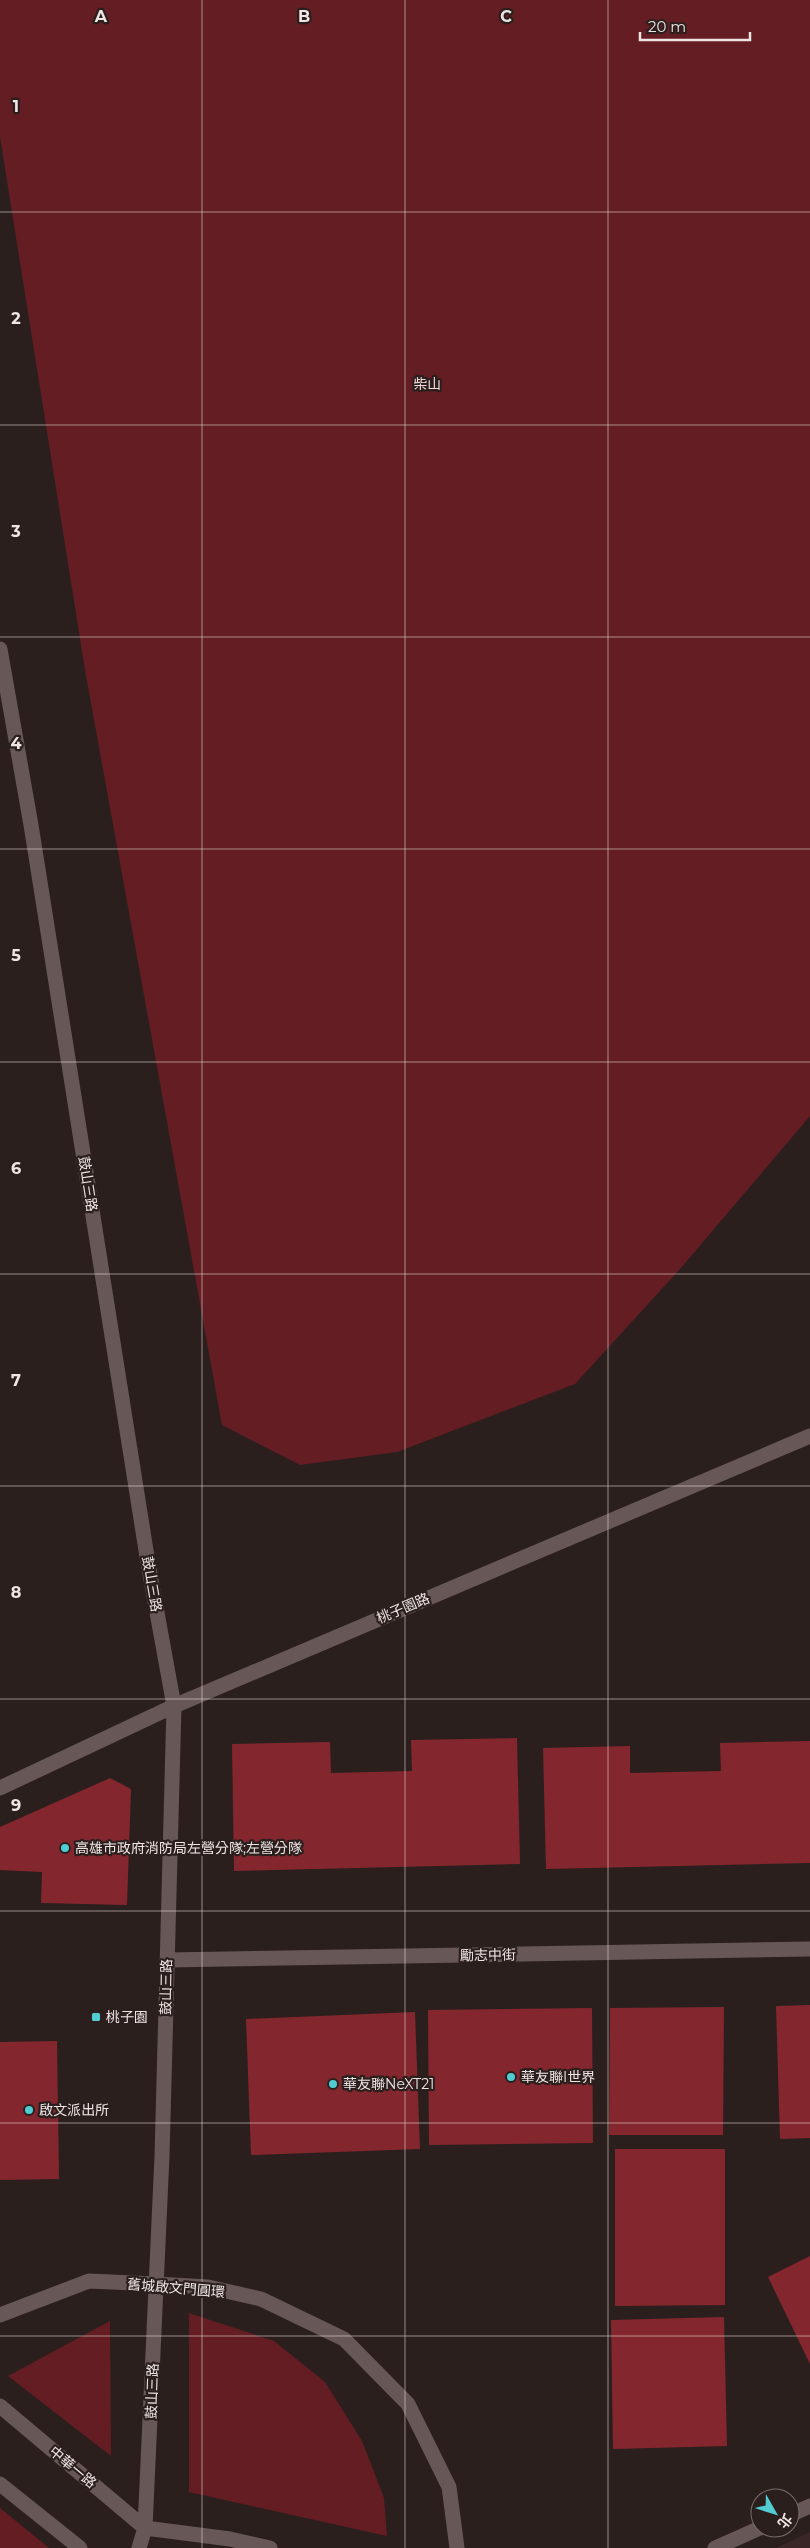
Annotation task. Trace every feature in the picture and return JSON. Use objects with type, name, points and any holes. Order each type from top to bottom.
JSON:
[{"type":"street","name":"鼓山三路","points":[[0,649],[31,825],[146,1554],[174,1706],[156,2284],[145,2528],[139,2548]]},
{"type":"street","name":"桃子園路","points":[[0,1788],[174,1706],[810,1436]]},
{"type":"street","name":"勵志中街","points":[[167,1960],[810,1949]]},
{"type":"street","name":"舊城啟文門圓環","points":[[0,2315],[88,2282],[156,2284],[208,2288],[261,2299],[344,2339],[408,2404],[449,2487],[457,2548]]},
{"type":"street","name":"中華一路","points":[[0,2406],[145,2528]]},
{"type":"street","points":[[0,2484],[80,2548]]},
{"type":"street","points":[[145,2528],[230,2539],[270,2548]]},
{"type":"street","points":[[715,2548],[750,2532]]},
{"type":"shaded area","points":[[810,2532],[810,2548],[776,2548],[800,2538]]},
{"type":"green space","name":"柴山","points":[[0,0],[810,0],[810,1116],[680,1269],[575,1384],[397,1452],[300,1465],[222,1425],[85,670],[0,137]]},
{"type":"green space","points":[[189,2313],[274,2341],[325,2382],[362,2441],[384,2498],[387,2536],[189,2492]]},
{"type":"green space","points":[[110,2321],[111,2456],[8,2376]]},
{"type":"green space","points":[[0,2508],[49,2548],[0,2548]]},
{"type":"building","points":[[517,1738],[520,1864],[234,1871],[232,1744],[330,1742],[331,1773],[412,1771],[411,1740]]},
{"type":"building","points":[[810,1741],[810,1863],[546,1869],[543,1748],[630,1746],[630,1773],[721,1771],[720,1743]]},
{"type":"building","name":"高雄市政府消防局左營分隊;左營分隊","points":[[110,1778],[131,1789],[127,1905],[41,1903],[42,1872],[0,1870],[0,1827]]},
{"type":"building","points":[[810,2005],[810,2138],[780,2139],[776,2006]]},
{"type":"building","name":"華友聯I世界","points":[[724,2007],[723,2135],[609,2135],[610,2008]]},
{"type":"building","name":"華友聯I世界","points":[[592,2008],[593,2143],[429,2145],[428,2010]]},
{"type":"building","name":"華友聯NeXT21","points":[[415,2012],[420,2149],[251,2155],[246,2019]]},
{"type":"building","name":"啟文派出所","points":[[57,2041],[59,2179],[0,2180],[0,2042]]},
{"type":"building","points":[[615,2149],[725,2149],[725,2305],[615,2306]]},
{"type":"building","points":[[810,2256],[810,2364],[768,2277]]},
{"type":"building","points":[[724,2317],[727,2446],[613,2449],[611,2320]]},
{"type":"place","name":"高雄市政府消防局左營分隊;左營分隊","points":[[65,1848]]},
{"type":"place","name":"桃子園","points":[[96,2017]]},
{"type":"place","name":"華友聯I世界","points":[[511,2077]]},
{"type":"place","name":"華友聯NeXT21","points":[[333,2084]]},
{"type":"place","name":"啟文派出所","points":[[29,2110]]}]
